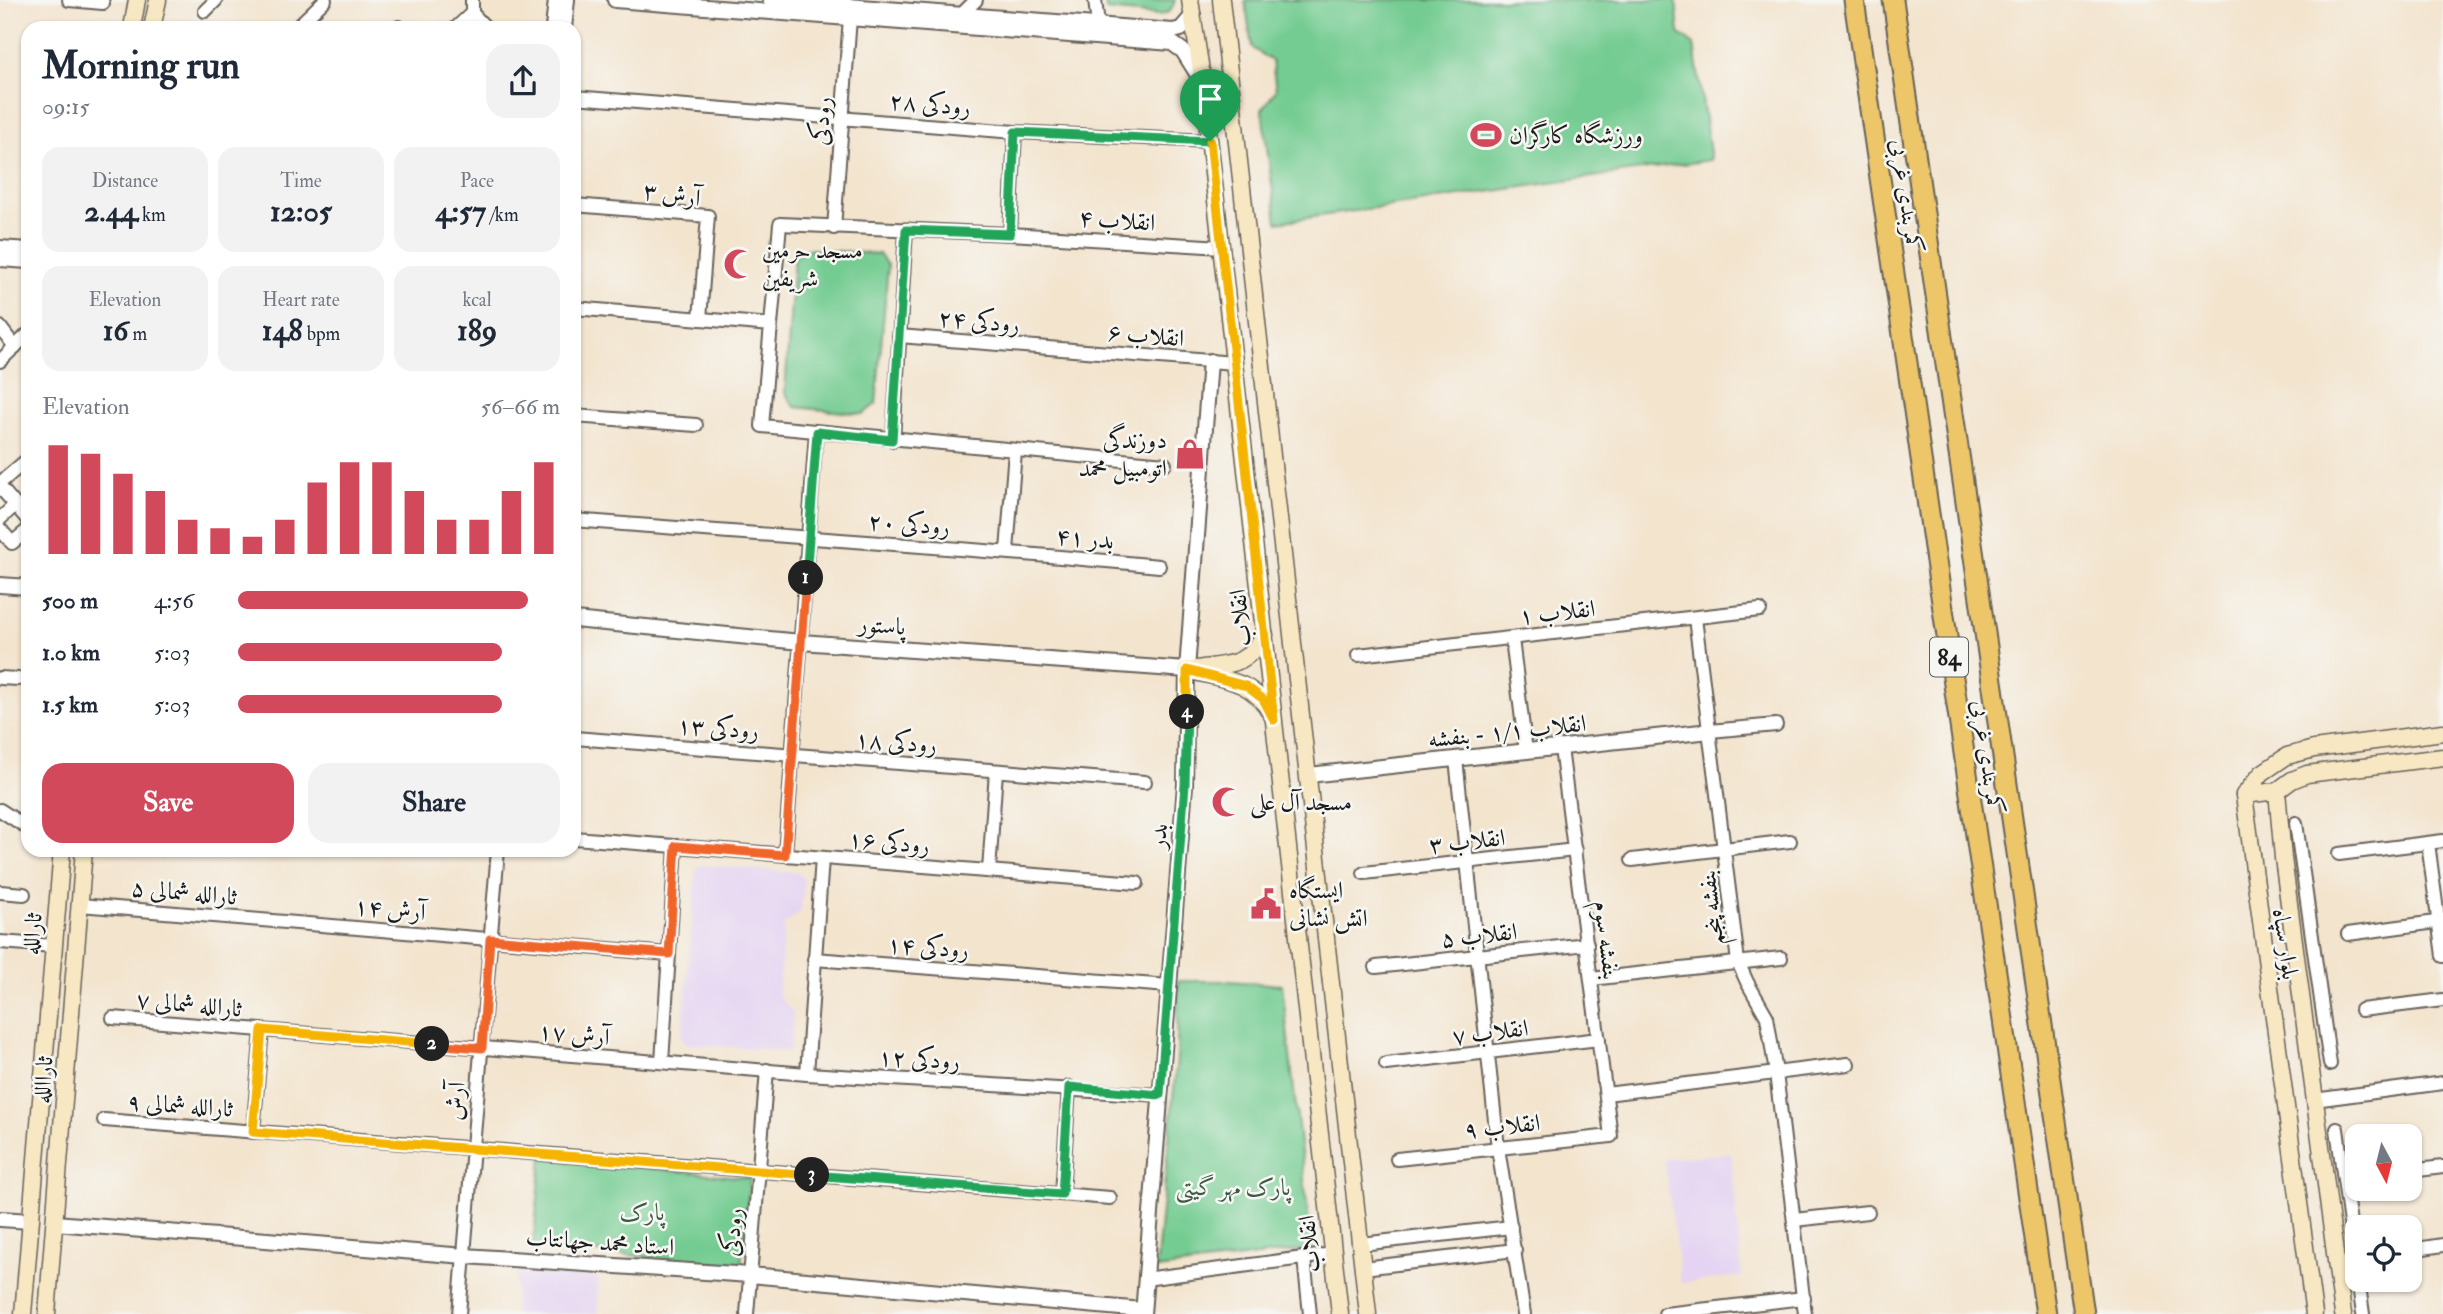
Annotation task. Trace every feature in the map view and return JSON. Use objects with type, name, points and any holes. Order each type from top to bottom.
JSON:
[{"type":"highway","name":"کمربندی غربی","points":[[1854,0],[2046,1314]]},
{"type":"highway","name":"کمربندی غربی","points":[[1893,0],[2084,1314]]},
{"type":"main road","points":[[133,21],[137,0]]},
{"type":"main road","points":[[154,21],[158,0]]},
{"type":"main road","name":"انقلاب","points":[[1221,0],[1368,1314]]},
{"type":"main road","name":"انقلاب","points":[[1191,8],[1210,141],[1340,1314]]},
{"type":"main road","points":[[1187,670],[1238,662],[1247,658],[1265,635]]},
{"type":"main road","points":[[1187,670],[1246,686],[1263,699],[1274,720]]},
{"type":"main road","points":[[2244,795],[2262,773],[2287,756],[2314,749],[2443,732]]},
{"type":"main road","points":[[2244,795],[2277,791],[2292,780],[2307,774],[2443,757]]},
{"type":"main road","name":"بلوار سپاه","points":[[2277,791],[2294,946],[2343,1314]]},
{"type":"main road","name":"بلوار سپاه","points":[[2244,795],[2314,1314]]},
{"type":"main road","name":"ثارالله","points":[[23,1314],[61,857]]},
{"type":"main road","name":"ثاراالله","points":[[47,1314],[84,857]]},
{"type":"main road","points":[[31,1221],[55,1223]]},
{"type":"street","points":[[69,0],[103,4]]},
{"type":"street","points":[[205,11],[216,0]]},
{"type":"street","points":[[308,21],[325,0]]},
{"type":"street","points":[[554,21],[556,0]]},
{"type":"street","points":[[565,21],[567,0]]},
{"type":"street","points":[[615,0],[853,9],[960,16],[1098,31],[1172,43],[1183,51],[1203,84]]},
{"type":"street","points":[[770,0],[1098,31],[1173,31],[1181,29],[1191,8]]},
{"type":"street","points":[[960,16],[976,0]]},
{"type":"street","points":[[1095,0],[1098,31]]},
{"type":"street","points":[[461,21],[472,7]]},
{"type":"street","name":"رودکی","points":[[834,228],[853,9]]},
{"type":"street","name":"رودکی ۲۸","points":[[581,98],[1015,132],[1210,141]]},
{"type":"street","points":[[1010,234],[1015,132]]},
{"type":"street","name":"آرش ۳","points":[[581,206],[708,216],[700,319]]},
{"type":"street","name":"انقلاب ۴","points":[[771,325],[780,224],[1222,247]]},
{"type":"street","points":[[892,440],[906,230]]},
{"type":"street","points":[[0,248],[21,250]]},
{"type":"street","points":[[0,259],[21,260]]},
{"type":"street","points":[[581,309],[771,325],[762,426],[1165,464]]},
{"type":"street","points":[[0,327],[15,347]]},
{"type":"street","name":"رودکی ۲۴","points":[[899,335],[1055,348]]},
{"type":"street","points":[[0,361],[21,341]]},
{"type":"street","name":"انقلاب ۶","points":[[1055,348],[1234,363]]},
{"type":"street","name":"بدر","points":[[1143,1312],[1185,785],[1187,670],[1210,361]]},
{"type":"street","points":[[581,417],[696,425]]},
{"type":"street","points":[[785,855],[817,432]]},
{"type":"street","points":[[1007,551],[1015,451]]},
{"type":"street","points":[[21,466],[0,485],[21,511]]},
{"type":"street","points":[[0,519],[16,505]]},
{"type":"street","name":"رودکی ۲۰","points":[[581,521],[808,539],[1007,551]]},
{"type":"street","points":[[0,529],[12,543],[21,536]]},
{"type":"street","name":"بدر ۴۱","points":[[1007,551],[1159,566]]},
{"type":"street","points":[[0,585],[21,586]]},
{"type":"street","name":"انقلاب ۱","points":[[1358,655],[1760,610]]},
{"type":"street","name":"بنفشه پنجم","points":[[1695,618],[1726,849],[1738,962],[1767,1017],[1805,1314]]},
{"type":"street","name":"پاستور","points":[[581,621],[801,642],[1187,670]]},
{"type":"street","points":[[1512,639],[1526,752]]},
{"type":"street","points":[[0,678],[18,679]]},
{"type":"street","points":[[1710,731],[1776,725]]},
{"type":"street","name":"انقلاب ۱/۱ - بنفشه","points":[[1308,775],[1710,731]]},
{"type":"street","name":"رودکی ۱۳","points":[[581,739],[793,755]]},
{"type":"street","name":"بنفشه سوم","points":[[1562,748],[1611,1136]]},
{"type":"street","name":"رودکی ۱۸","points":[[793,755],[1145,782]]},
{"type":"street","points":[[1456,759],[1498,1148],[1524,1314]]},
{"type":"street","points":[[989,871],[996,771]]},
{"type":"street","points":[[0,810],[21,824]]},
{"type":"street","points":[[2296,823],[2330,1064]]},
{"type":"street","name":"رودکی ۱۶","points":[[581,839],[1137,883]]},
{"type":"street","points":[[1632,860],[1790,841]]},
{"type":"street","points":[[2339,854],[2443,841]]},
{"type":"street","points":[[2428,843],[2441,921],[2443,956]]},
{"type":"street","points":[[662,1062],[676,846]]},
{"type":"street","name":"انقلاب ۳","points":[[1364,873],[1574,850]]},
{"type":"street","name":"آرش","points":[[459,1314],[497,857]]},
{"type":"street","points":[[807,1074],[822,858]]},
{"type":"street","points":[[0,892],[24,894]]},
{"type":"street","name":"ثارالله شمالی ۵","points":[[80,905],[285,922]]},
{"type":"street","points":[[2348,934],[2441,921]]},
{"type":"street","name":"آرش ۱۴","points":[[285,922],[669,954]]},
{"type":"street","points":[[0,942],[54,946]]},
{"type":"street","name":"انقلاب ۵","points":[[1376,967],[1587,944]]},
{"type":"street","points":[[2294,946],[2313,945]]},
{"type":"street","points":[[1591,979],[1781,958]]},
{"type":"street","name":"رودکی ۱۴","points":[[814,960],[1169,986]]},
{"type":"street","points":[[2361,1010],[2443,1000]]},
{"type":"street","name":"ثارالله شمالی ۷","points":[[113,1018],[482,1048]]},
{"type":"street","points":[[253,1132],[262,1030]]},
{"type":"street","name":"انقلاب ۷","points":[[1386,1064],[1599,1039]]},
{"type":"street","name":"آرش ۱۷","points":[[482,1048],[767,1070]]},
{"type":"street","points":[[1606,1094],[1848,1065]]},
{"type":"street","name":"رودکی","points":[[747,1314],[767,1070]]},
{"type":"street","name":"رودکی ۱۲","points":[[767,1070],[1069,1087],[1160,1095]]},
{"type":"street","points":[[2314,1100],[2443,1083]]},
{"type":"street","points":[[1062,1194],[1069,1087]]},
{"type":"street","name":"ثارالله شمالی ۹","points":[[104,1120],[1110,1198]]},
{"type":"street","points":[[2337,1129],[2349,1215]]},
{"type":"street","name":"انقلاب ۹","points":[[1397,1159],[1611,1136]]},
{"type":"street","points":[[2422,1170],[2443,1167]]},
{"type":"street","points":[[1794,1220],[1868,1212]]},
{"type":"street","points":[[0,1219],[31,1221]]},
{"type":"street","name":"استاد محمد جهانتاب","points":[[55,1223],[465,1256],[750,1275],[1143,1312]]},
{"type":"street","points":[[2331,1224],[2345,1223]]},
{"type":"street","points":[[1361,1244],[1511,1227]]},
{"type":"street","points":[[2422,1248],[2443,1245]]},
{"type":"street","points":[[1363,1268],[1515,1250]]},
{"type":"street","points":[[1145,1279],[1333,1254]]},
{"type":"street","points":[[1304,1258],[1310,1314]]},
{"type":"street","points":[[2360,1292],[2362,1314]]},
{"type":"street","points":[[1665,1314],[1804,1298]]},
{"type":"shaded area","points":[[700,865],[798,873],[804,879],[801,911],[784,925],[778,995],[793,1013],[790,1051],[688,1044],[682,1038],[696,870]]},
{"type":"shaded area","points":[[1731,1153],[1742,1276],[1681,1283],[1664,1159]]},
{"type":"shaded area","points":[[517,1273],[599,1278],[597,1314],[514,1314]]},
{"type":"green space","points":[[1105,0],[1175,0],[1170,10],[1160,15],[1106,10]]},
{"type":"green space","name":"ورزشگاه کارگران","points":[[1245,0],[1676,0],[1679,33],[1694,45],[1711,160],[1277,222],[1262,110],[1276,90],[1272,61],[1252,48]]},
{"type":"green space","points":[[806,249],[879,254],[888,266],[876,404],[863,414],[795,407],[785,393],[794,257]]},
{"type":"green space","name":"پارک مهر گیتی","points":[[1178,981],[1282,985],[1312,1249],[1156,1269],[1177,1058]]},
{"type":"green space","name":"پارک","points":[[542,1158],[750,1178],[741,1266],[533,1246]]},
{"type":"place","name":"ورزشگاه کارگران","points":[[1486,135]]},
{"type":"place","name":"مسجد حرمین شریفین","points":[[739,264]]},
{"type":"place","name":"دوزندگی اتومبیل محمد","points":[[1190,454]]},
{"type":"place","name":"مسجد آل علی","points":[[1227,802]]},
{"type":"place","name":"ایستگاه اتش نشانی","points":[[1266,904]]},
{"type":"route","points":[[1015,132],[1210,141],[1274,720],[1263,699],[1246,686],[1187,670],[1185,785],[1160,1095],[1069,1087],[1062,1194],[253,1132],[262,1030],[482,1048],[490,939],[669,954],[676,846],[785,855],[817,432],[892,440],[906,230],[1010,234],[1015,132]]}]
